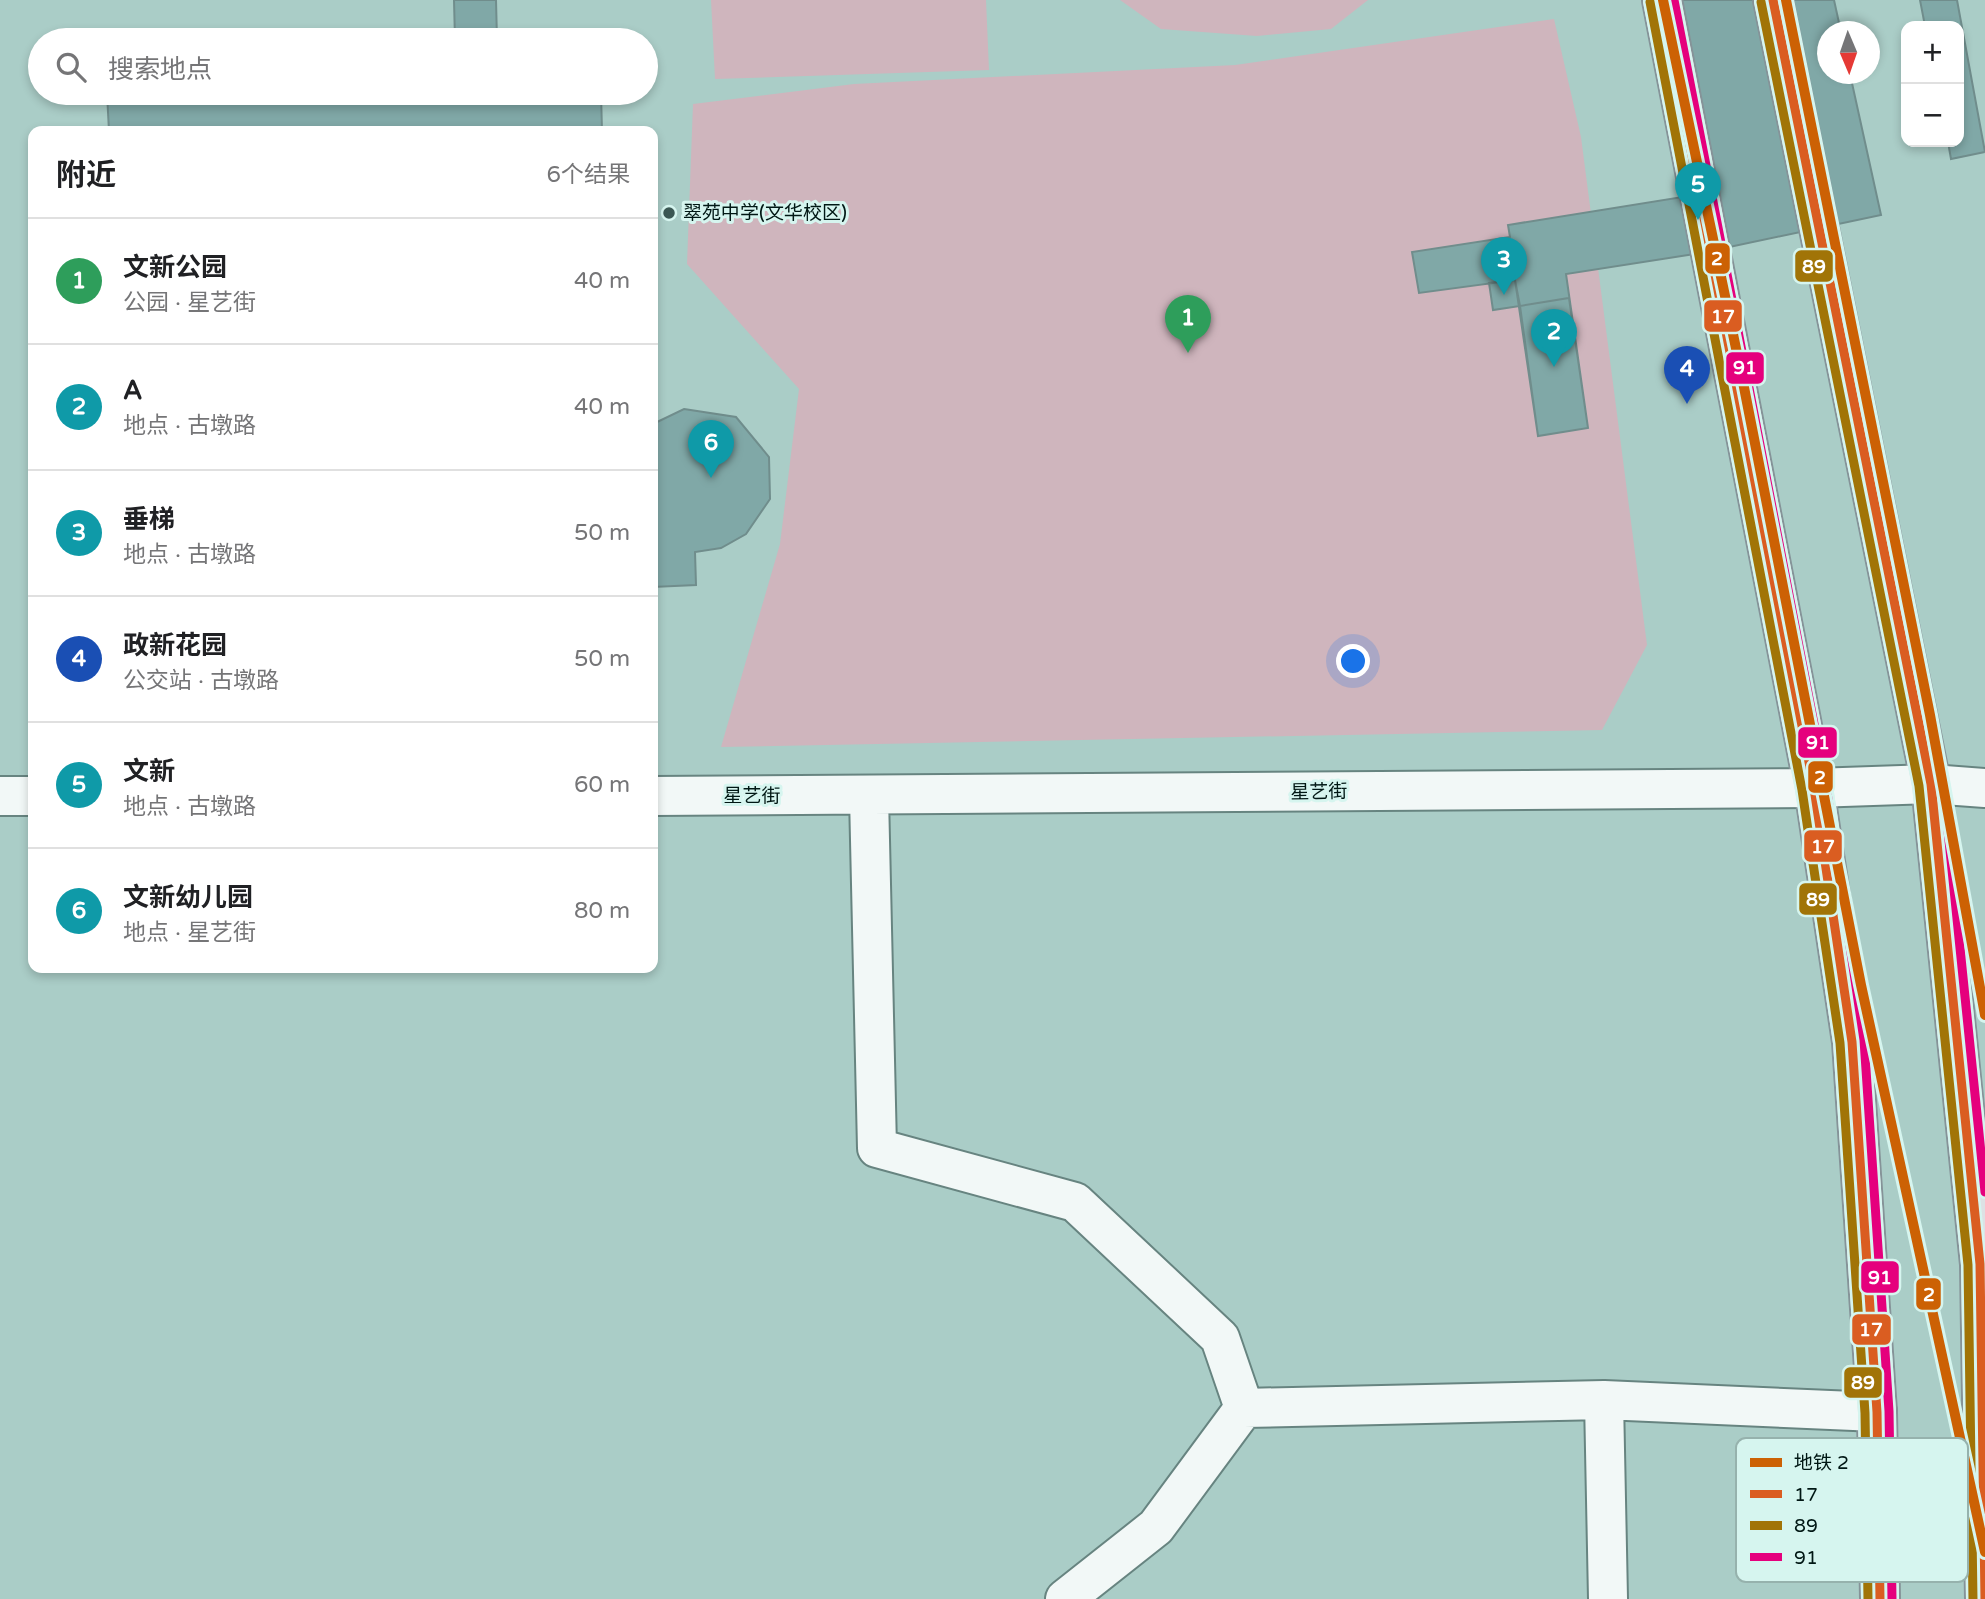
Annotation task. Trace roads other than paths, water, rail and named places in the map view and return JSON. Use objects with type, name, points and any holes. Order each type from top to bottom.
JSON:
[{"type":"main road","points":[[1662,0],[1814,788],[1852,1042],[1878,1438]]},
{"type":"main road","points":[[1773,0],[1931,784],[1980,1265],[1985,1599]]},
{"type":"street","name":"星艺街","points":[[658,796],[1814,788],[1931,784],[1985,788]]},
{"type":"street","points":[[0,796],[28,796]]},
{"type":"street","points":[[869,796],[877,1148],[1075,1202],[1220,1338],[1244,1408]]},
{"type":"street","points":[[1244,1408],[1604,1400],[1877,1412]]},
{"type":"street","points":[[1604,1400],[1608,1599]]},
{"type":"street","points":[[1065,1599],[1156,1527],[1244,1408]]},
{"type":"metro line","name":"2","points":[[1663,0],[1742,377],[1861,985],[1960,1438]]},
{"type":"metro line","name":"2","points":[[1786,0],[1930,715],[1985,1015]]},
{"type":"metro line","name":"2","points":[[1968,1474],[1985,1552]]},
{"type":"place","name":"翠苑中学(文华校区)","points":[[669,213]]},
{"type":"place","name":"文新","points":[[1698,220]]},
{"type":"place","name":"垂梯","points":[[1504,295]]},
{"type":"place","name":"文新公园","points":[[1188,353]]},
{"type":"place","name":"A","points":[[1554,367]]},
{"type":"place","name":"政新花园","points":[[1687,404]]},
{"type":"place","name":"文新幼儿园","points":[[711,478]]}]
